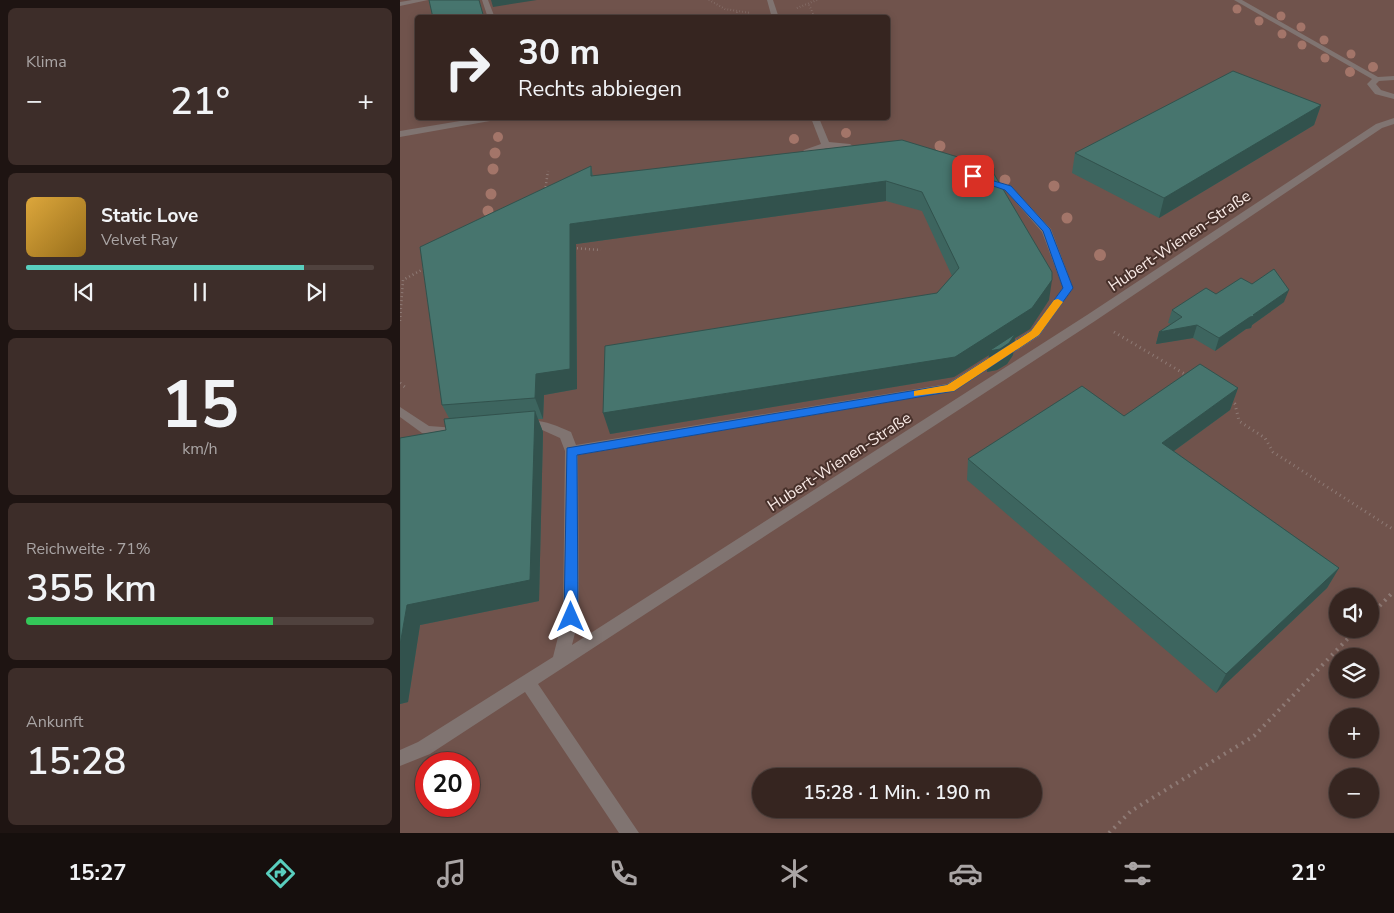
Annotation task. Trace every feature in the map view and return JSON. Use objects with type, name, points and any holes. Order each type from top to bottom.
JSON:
[{"type":"lane","points":[[400,4],[425,0]]},
{"type":"lane","points":[[485,0],[491,15]]},
{"type":"lane","points":[[770,0],[775,15]]},
{"type":"lane","points":[[1237,0],[1377,79],[1394,78]]},
{"type":"lane","points":[[1377,79],[1371,84],[1378,92],[1394,97]]},
{"type":"lane","points":[[400,134],[479,120]]},
{"type":"lane","points":[[816,120],[826,144]]},
{"type":"lane","name":"Hubert-Wienen-Straße","points":[[400,758],[424,748],[1091,318],[1379,126],[1394,122]]},
{"type":"lane","points":[[826,144],[847,146],[867,157],[797,166],[808,152],[826,144]]},
{"type":"lane","points":[[571,452],[950,388],[1035,333],[1068,288],[1047,230],[1008,188],[970,175]]},
{"type":"lane","points":[[400,410],[426,430],[455,433],[474,431]]},
{"type":"lane","points":[[512,427],[541,424],[566,435],[571,452],[571,617],[560,660]]},
{"type":"lane","points":[[527,682],[630,833]]},
{"type":"path","points":[[795,9],[809,5],[817,0]]},
{"type":"path","points":[[809,5],[814,15]]},
{"type":"path","points":[[543,199],[548,172]]},
{"type":"path","points":[[564,248],[601,250]]},
{"type":"path","points":[[400,321],[403,280],[429,266]]},
{"type":"path","points":[[1091,318],[1192,378]]},
{"type":"path","points":[[1226,399],[1235,404],[1239,421],[1265,438],[1272,452],[1394,530]]},
{"type":"path","points":[[1379,607],[1394,591]]},
{"type":"path","points":[[1109,833],[1131,811],[1254,736],[1348,638]]},
{"type":"shaded area","points":[[400,0],[1394,0],[1394,833],[400,833]]},
{"type":"building","points":[[429,0],[479,0],[483,15],[432,15]]},
{"type":"building","points":[[1233,71],[1321,105],[1164,198],[1075,153]]},
{"type":"building","points":[[902,140],[994,168],[994,174],[1052,272],[1052,280],[1032,308],[955,357],[603,413],[605,346],[937,293],[959,268],[922,192],[886,181],[570,224],[570,369],[536,374],[535,398],[442,405],[420,247],[591,166],[591,176]]},
{"type":"building","points":[[1274,269],[1289,290],[1253,315],[1255,316],[1250,317],[1219,338],[1197,325],[1159,332],[1182,317],[1172,310],[1206,288],[1216,294],[1241,278],[1252,284]]},
{"type":"building","points":[[1015,334],[1009,343],[1000,349],[989,351]]},
{"type":"building","points":[[1200,364],[1238,388],[1162,443],[1339,568],[1226,674],[968,459],[1082,386],[1124,416]]},
{"type":"building","points":[[535,411],[530,580],[407,605],[400,645],[400,438],[446,430],[444,419]]},
{"type":"slow traffic","points":[[918,394],[950,388],[1035,333],[1058,302]]},
{"type":"route","points":[[571,617],[571,452],[950,388],[1035,333],[1068,288],[1047,230],[1008,188],[973,176]]}]
